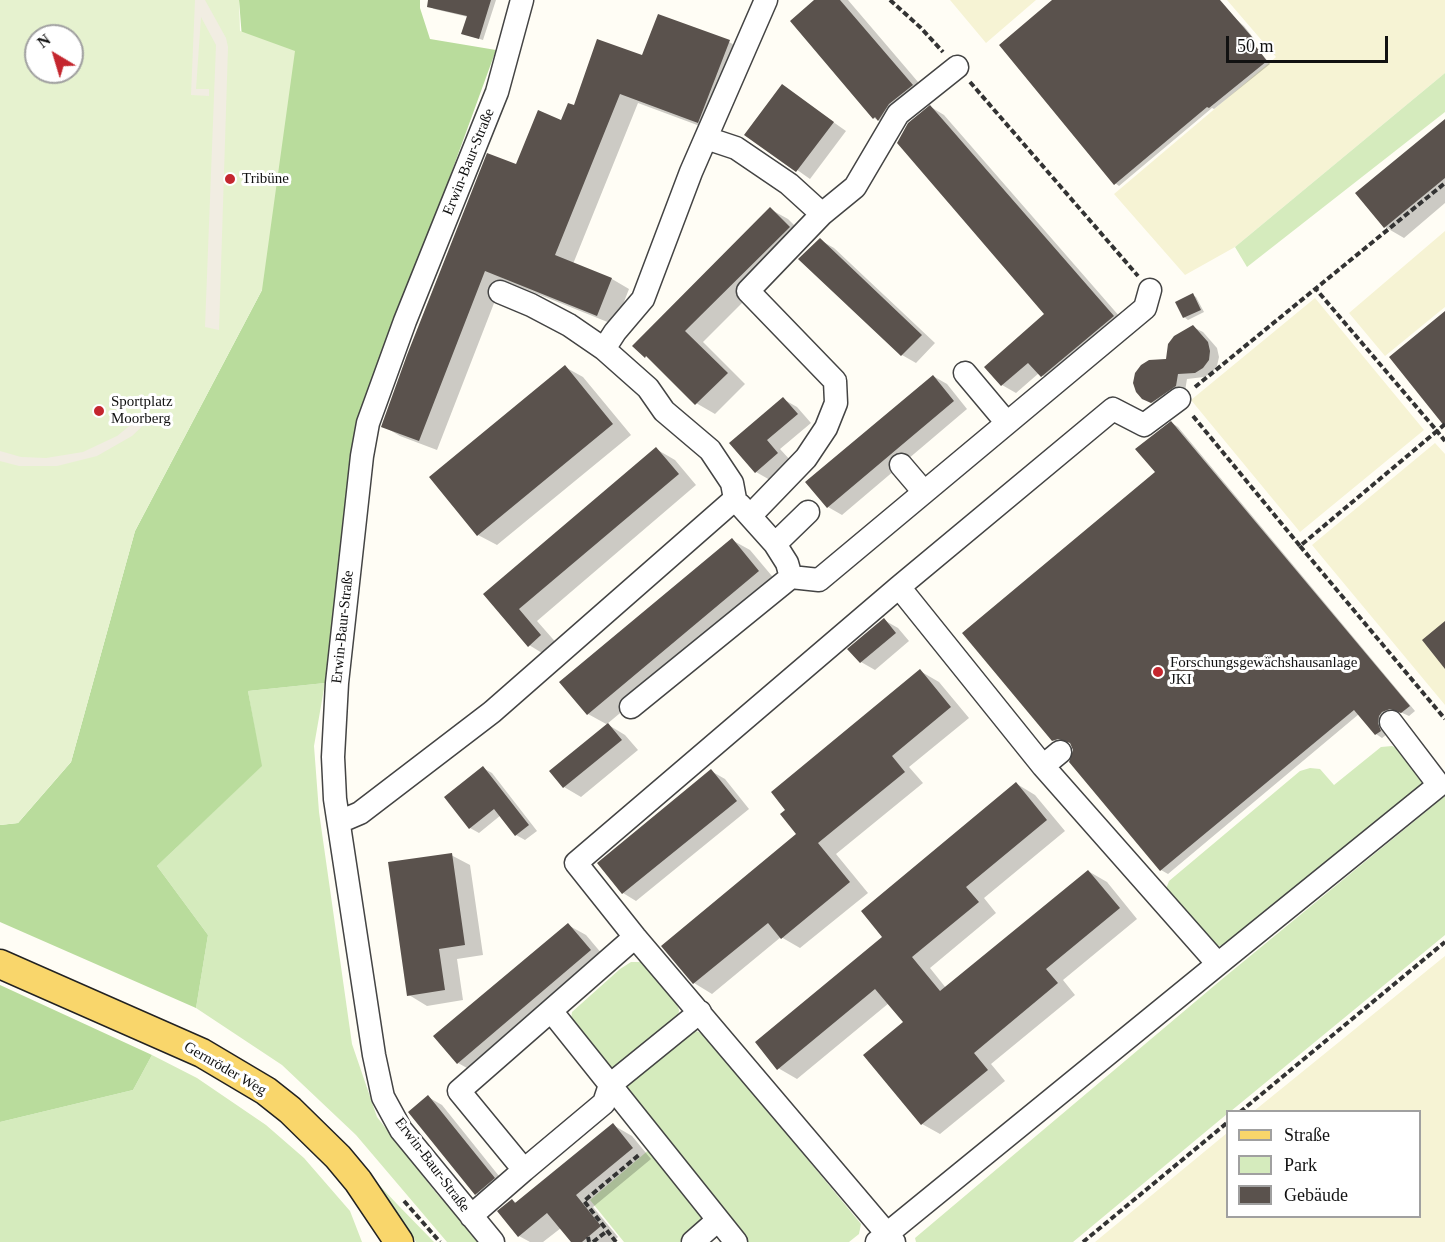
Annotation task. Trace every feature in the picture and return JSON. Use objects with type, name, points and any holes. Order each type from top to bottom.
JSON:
[{"type":"main road","name":"Gernröder Weg","points":[[0,964],[202,1053],[266,1091],[290,1110],[338,1157],[358,1181],[398,1241]]},
{"type":"street","name":"Erwin-Baur-Straße","points":[[493,1242],[401,1130],[383,1097],[374,1055],[339,822],[333,757],[337,683],[362,456],[368,423],[405,321],[497,92],[522,0]]},
{"type":"street","points":[[604,349],[643,299],[706,138],[766,0]]},
{"type":"street","points":[[339,822],[360,813],[492,712],[742,507],[806,458],[826,428],[836,403],[835,381],[748,291],[822,214],[855,187],[898,114],[957,67]]},
{"type":"street","points":[[706,138],[736,148],[789,184],[822,214]]},
{"type":"street","points":[[631,707],[791,576],[819,580],[1145,308],[1150,290]]},
{"type":"street","points":[[500,292],[569,325],[604,349],[648,388],[664,411],[710,450],[732,483],[742,507],[776,544],[787,562],[791,576]]},
{"type":"street","points":[[965,373],[1007,423]]},
{"type":"street","points":[[1179,399],[1144,425],[1113,409],[899,586],[576,863],[886,1239],[1218,964],[1439,785],[1391,722]]},
{"type":"street","points":[[902,465],[924,492]]},
{"type":"street","points":[[776,544],[808,512]]},
{"type":"street","points":[[899,586],[1042,766],[1218,964]]},
{"type":"street","points":[[1042,766],[1060,752]]},
{"type":"street","points":[[524,1170],[459,1091],[635,937]]},
{"type":"street","points":[[552,1012],[736,1242]]},
{"type":"street","points":[[471,1216],[604,1103],[610,1085],[700,1012]]},
{"type":"street","points":[[693,1242],[718,1220]]},
{"type":"path","points":[[890,0],[921,28],[957,67],[1150,290]]},
{"type":"path","points":[[1445,183],[1179,399],[1445,719]]},
{"type":"path","points":[[1315,288],[1445,441]]},
{"type":"path","points":[[1300,546],[1445,424]]},
{"type":"path","points":[[1242,1110],[1445,942]]},
{"type":"path","points":[[1083,1242],[1226,1123]]},
{"type":"path","points":[[616,1242],[584,1201],[656,1141]]},
{"type":"path","points":[[590,1240],[607,1231]]},
{"type":"shaded area","points":[[195,0],[205,0],[226,38],[228,47],[219,330],[205,327],[216,45],[201,17],[196,89],[209,89],[209,96],[191,95]]},
{"type":"shaded area","points":[[950,0],[1036,0],[986,43]]},
{"type":"shaded area","points":[[1227,0],[1445,0],[1445,73],[1235,247],[1185,275],[1114,194],[1276,57]]},
{"type":"shaded area","points":[[1445,231],[1445,307],[1385,356],[1349,313]]},
{"type":"shaded area","points":[[1315,298],[1424,430],[1300,532],[1191,400]]},
{"type":"shaded area","points":[[143,415],[152,417],[132,436],[97,456],[57,466],[19,466],[0,461],[0,451],[21,457],[46,458],[83,452],[117,436]]},
{"type":"shaded area","points":[[1435,443],[1445,454],[1445,705],[1312,545]]},
{"type":"shaded area","points":[[1445,956],[1445,1242],[1095,1242],[1226,1134],[1226,1218],[1421,1218],[1421,1110],[1255,1110]]},
{"type":"green space","name":"Sportplatz Moorberg","points":[[0,0],[239,0],[240,31],[295,51],[262,290],[135,531],[71,762],[18,823],[0,825]]},
{"type":"green space","points":[[239,0],[420,0],[420,8],[430,39],[496,50],[354,440],[325,683],[248,691],[262,766],[157,866],[208,935],[196,1008],[0,922],[0,825],[18,823],[71,762],[135,531],[262,290]]},
{"type":"green space","points":[[1445,73],[1445,112],[1247,267],[1235,247]]},
{"type":"green space","points":[[325,683],[314,746],[319,812],[352,1044],[377,1117],[437,1194],[482,1242],[447,1242],[356,1135],[282,1065],[196,1008],[208,935],[157,866],[261,766],[248,691]]},
{"type":"green space","points":[[1392,746],[1401,750],[1424,779],[1423,786],[1231,943],[1219,946],[1210,941],[1166,889],[1169,881],[1300,771],[1310,768],[1320,769],[1334,785],[1381,747]]},
{"type":"green space","points":[[1445,796],[1445,935],[1232,1110],[1226,1110],[1226,1115],[1073,1242],[916,1242],[915,1238],[1221,980]]},
{"type":"green space","points":[[631,962],[641,962],[675,999],[679,1010],[678,1018],[616,1068],[608,1066],[571,1019],[572,1012]]},
{"type":"green space","points":[[0,985],[152,1055],[133,1090],[0,1122]]},
{"type":"green space","points":[[694,1030],[705,1035],[861,1224],[859,1234],[849,1242],[746,1242],[626,1094],[625,1082]]},
{"type":"green space","points":[[152,1055],[197,1078],[266,1125],[304,1158],[350,1211],[362,1242],[0,1242],[0,1122],[133,1090]]},
{"type":"green space","points":[[651,1148],[704,1219],[697,1229],[680,1242],[624,1242],[590,1200]]},
{"type":"green space","points":[[366,1171],[434,1242],[416,1242]]},
{"type":"building","points":[[428,0],[491,0],[479,39],[461,34],[467,16],[427,7]]},
{"type":"building","points":[[814,0],[840,0],[913,85],[889,104],[878,121],[875,117],[873,119],[790,21]]},
{"type":"building","points":[[1052,0],[1220,0],[1252,37],[1250,39],[1267,61],[1209,108],[1207,107],[1114,185],[999,45]]},
{"type":"building","points":[[658,14],[730,40],[698,123],[620,94],[555,255],[612,278],[597,316],[485,271],[419,441],[381,427],[487,153],[516,164],[538,110],[561,120],[568,103],[574,105],[597,39],[642,55]]},
{"type":"building","points":[[782,84],[834,122],[796,172],[744,135]]},
{"type":"building","points":[[930,105],[1114,316],[1041,377],[1028,363],[1001,386],[984,367],[1044,314],[897,143],[908,123]]},
{"type":"building","points":[[1445,119],[1445,178],[1384,228],[1355,193]]},
{"type":"building","points":[[770,207],[790,227],[685,331],[728,373],[695,405],[646,356],[645,358],[632,346]]},
{"type":"building","points":[[820,238],[922,335],[901,356],[798,259]]},
{"type":"building","points":[[1193,293],[1201,310],[1183,318],[1175,302]]},
{"type":"building","points":[[1445,311],[1445,427],[1389,357]]},
{"type":"building","points":[[1193,325],[1208,342],[1209,360],[1195,373],[1178,374],[1176,386],[1151,403],[1142,399],[1133,383],[1135,373],[1149,360],[1166,359],[1168,344],[1174,336]]},
{"type":"building","points":[[565,365],[613,424],[477,536],[429,477]]},
{"type":"building","points":[[933,375],[954,401],[827,508],[805,482]]},
{"type":"building","points":[[783,397],[798,414],[767,440],[778,453],[755,473],[729,443]]},
{"type":"building","name":"Forschungsgewächshausanlage JKI","points":[[1171,421],[1410,706],[1401,713],[1390,709],[1382,712],[1378,723],[1381,731],[1375,735],[1354,710],[1160,871],[1069,762],[1073,750],[1070,743],[1058,739],[1052,741],[962,633],[1155,472],[1135,449]]},
{"type":"building","points":[[656,447],[679,474],[519,609],[541,635],[528,647],[483,594]]},
{"type":"building","points":[[732,538],[759,571],[587,715],[559,682]]},
{"type":"building","points":[[884,618],[896,633],[860,663],[847,649]]},
{"type":"building","points":[[1445,621],[1445,669],[1422,640]]},
{"type":"building","points":[[920,669],[951,707],[892,756],[905,772],[818,843],[850,882],[781,939],[768,923],[693,984],[661,946],[796,834],[780,814],[785,810],[771,792]]},
{"type":"building","points":[[608,723],[622,740],[563,788],[549,771]]},
{"type":"building","points":[[483,766],[529,825],[515,836],[494,809],[469,829],[444,797]]},
{"type":"building","points":[[711,769],[737,801],[622,894],[597,863]]},
{"type":"building","points":[[1016,782],[1047,820],[966,887],[979,902],[912,957],[940,991],[1088,870],[1120,908],[1046,969],[1058,983],[974,1053],[988,1070],[921,1125],[863,1055],[903,1022],[875,989],[777,1070],[755,1042],[882,937],[861,911]]},
{"type":"building","points":[[452,853],[465,945],[439,949],[445,990],[407,996],[388,862]]},
{"type":"building","points":[[568,923],[591,950],[457,1064],[433,1036]]},
{"type":"building","points":[[428,1095],[495,1178],[475,1195],[408,1112]]},
{"type":"building","points":[[613,1123],[633,1148],[576,1195],[601,1226],[582,1242],[571,1242],[547,1213],[518,1237],[497,1211],[512,1199],[515,1203]]},
{"type":"place","name":"Tribüne","points":[[230,179]]},
{"type":"place","name":"Sportplatz Moorberg","points":[[99,411]]},
{"type":"place","name":"Forschungsgewächshausanlage JKI","points":[[1158,672]]}]
